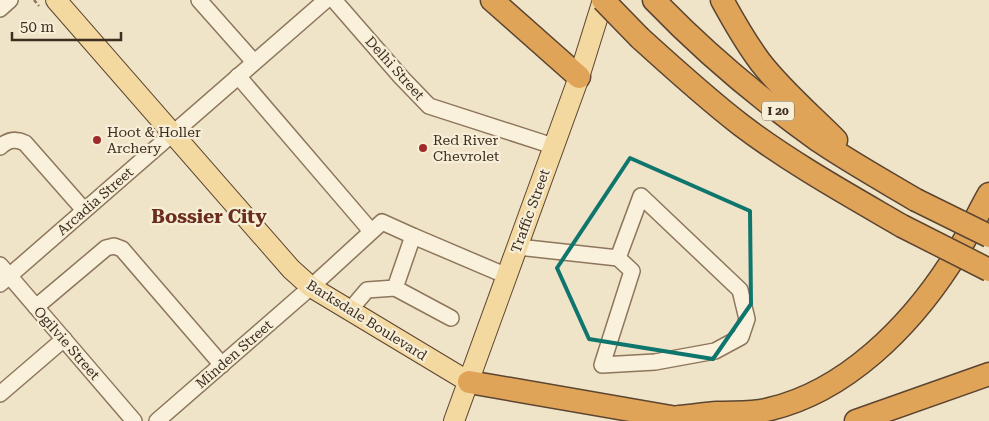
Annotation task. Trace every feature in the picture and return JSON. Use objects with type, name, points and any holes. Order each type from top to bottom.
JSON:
[{"type":"highway","points":[[492,0],[579,77]]},
{"type":"highway","name":"I 20","points":[[603,0],[640,38],[692,85],[741,125],[796,163],[902,226],[989,270]]},
{"type":"highway","name":"I 20","points":[[654,0],[698,43],[756,94],[820,142],[916,200],[989,236]]},
{"type":"highway","points":[[722,0],[739,31],[760,62],[781,86],[867,171]]},
{"type":"highway","points":[[469,382],[687,419],[768,410],[793,403],[848,372],[903,326],[926,300],[952,262],[989,194]]},
{"type":"highway","points":[[856,421],[989,374]]},
{"type":"main road","name":"Barksdale Boulevard","points":[[56,0],[291,269],[311,287],[469,382]]},
{"type":"main road","name":"Traffic Street","points":[[454,421],[579,77],[603,0]]},
{"type":"street","points":[[0,9],[10,0]]},
{"type":"street","points":[[199,0],[254,62]]},
{"type":"street","name":"Arcadia Street","points":[[3,275],[84,210],[326,0]]},
{"type":"street","name":"Delhi Street","points":[[334,0],[429,106],[553,146]]},
{"type":"street","points":[[238,76],[371,232],[382,222],[507,276]]},
{"type":"street","points":[[0,147],[11,140],[21,140],[84,210]]},
{"type":"street","points":[[518,247],[618,258],[632,271],[602,365],[655,362],[715,351],[741,337],[747,319],[740,290],[641,196],[618,258]]},
{"type":"street","name":"Minden Street","points":[[157,421],[311,287],[371,232]]},
{"type":"street","points":[[395,288],[413,236]]},
{"type":"street","points":[[36,307],[106,248],[114,246],[122,249],[222,365]]},
{"type":"street","name":"Ogilvie Street","points":[[3,275],[36,307],[134,421]]},
{"type":"street","points":[[350,310],[367,290],[395,288],[451,318]]},
{"type":"street","points":[[0,394],[64,339]]},
{"type":"highlighted area","points":[[630,158],[750,211],[751,304],[713,359],[589,339],[557,268]]},
{"type":"place","name":"Hoot & Holler Archery","points":[[97,140]]},
{"type":"place","name":"Red River Chevrolet","points":[[423,148]]},
{"type":"district","name":"Bossier City","points":[[209,216]]}]
